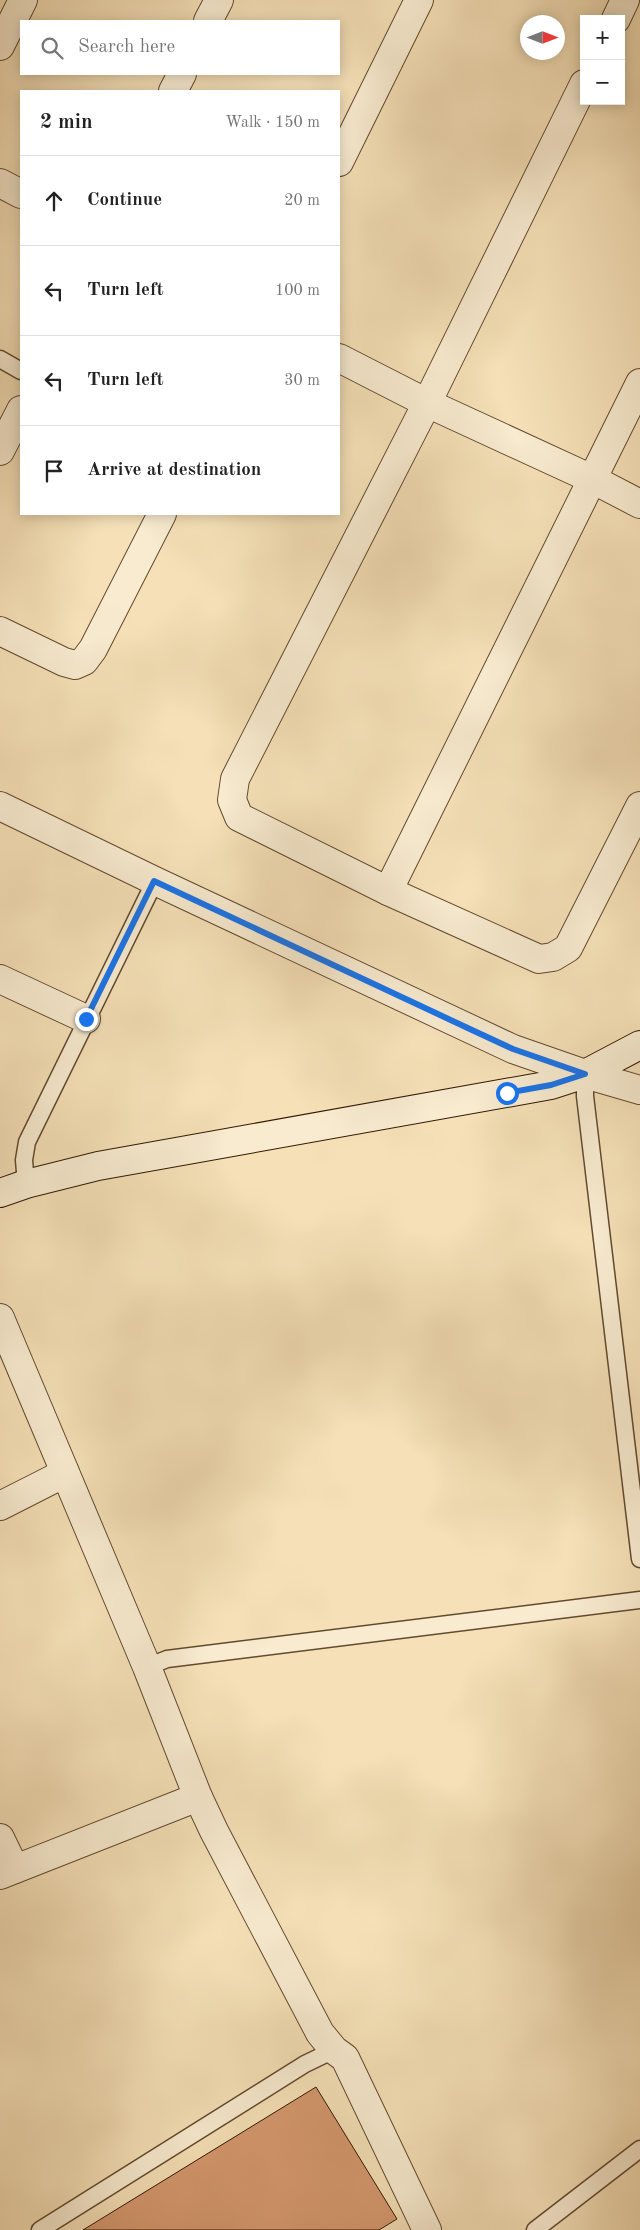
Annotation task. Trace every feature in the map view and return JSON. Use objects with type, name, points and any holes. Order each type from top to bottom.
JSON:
[{"type":"street","points":[[0,46],[23,0]]},
{"type":"street","points":[[209,20],[219,0]]},
{"type":"street","points":[[340,160],[419,0]]},
{"type":"street","points":[[618,15],[625,0]]},
{"type":"street","points":[[174,90],[181,75]]},
{"type":"street","points":[[580,92],[427,403],[236,779],[232,800],[239,817],[388,891],[539,959],[553,957],[568,948],[640,806]]},
{"type":"street","points":[[0,183],[20,193]]},
{"type":"street","points":[[340,359],[427,403],[592,478],[640,504]]},
{"type":"street","points":[[388,891],[640,383]]},
{"type":"street","points":[[0,451],[20,412]]},
{"type":"street","points":[[0,631],[64,662],[75,665],[84,661],[93,649],[161,515]]},
{"type":"street","points":[[0,806],[154,881],[488,1038],[585,1074],[640,1090]]},
{"type":"street","points":[[0,979],[86,1019]]},
{"type":"street","points":[[0,1193],[26,1184],[98,1166],[551,1085],[585,1074],[640,1045]]},
{"type":"street","points":[[0,1318],[147,1667],[198,1797],[320,2033],[334,2050],[345,2058],[427,2230]]},
{"type":"street","points":[[0,1506],[65,1473]]},
{"type":"street","points":[[0,1838],[7,1872],[198,1797]]},
{"type":"lane","points":[[0,360],[20,371]]},
{"type":"lane","points":[[26,1184],[24,1160],[27,1142],[154,881]]},
{"type":"lane","points":[[585,1074],[585,1096],[640,1560]]},
{"type":"lane","points":[[147,1667],[167,1659],[640,1600]]},
{"type":"lane","points":[[40,2230],[305,2064],[334,2050]]},
{"type":"lane","points":[[535,2230],[640,2149]]},
{"type":"building","points":[[316,2087],[397,2219],[379,2230],[83,2230]]},
{"type":"route","points":[[86,1019],[154,881],[513,1049],[585,1074],[551,1085],[507,1093]]}]
